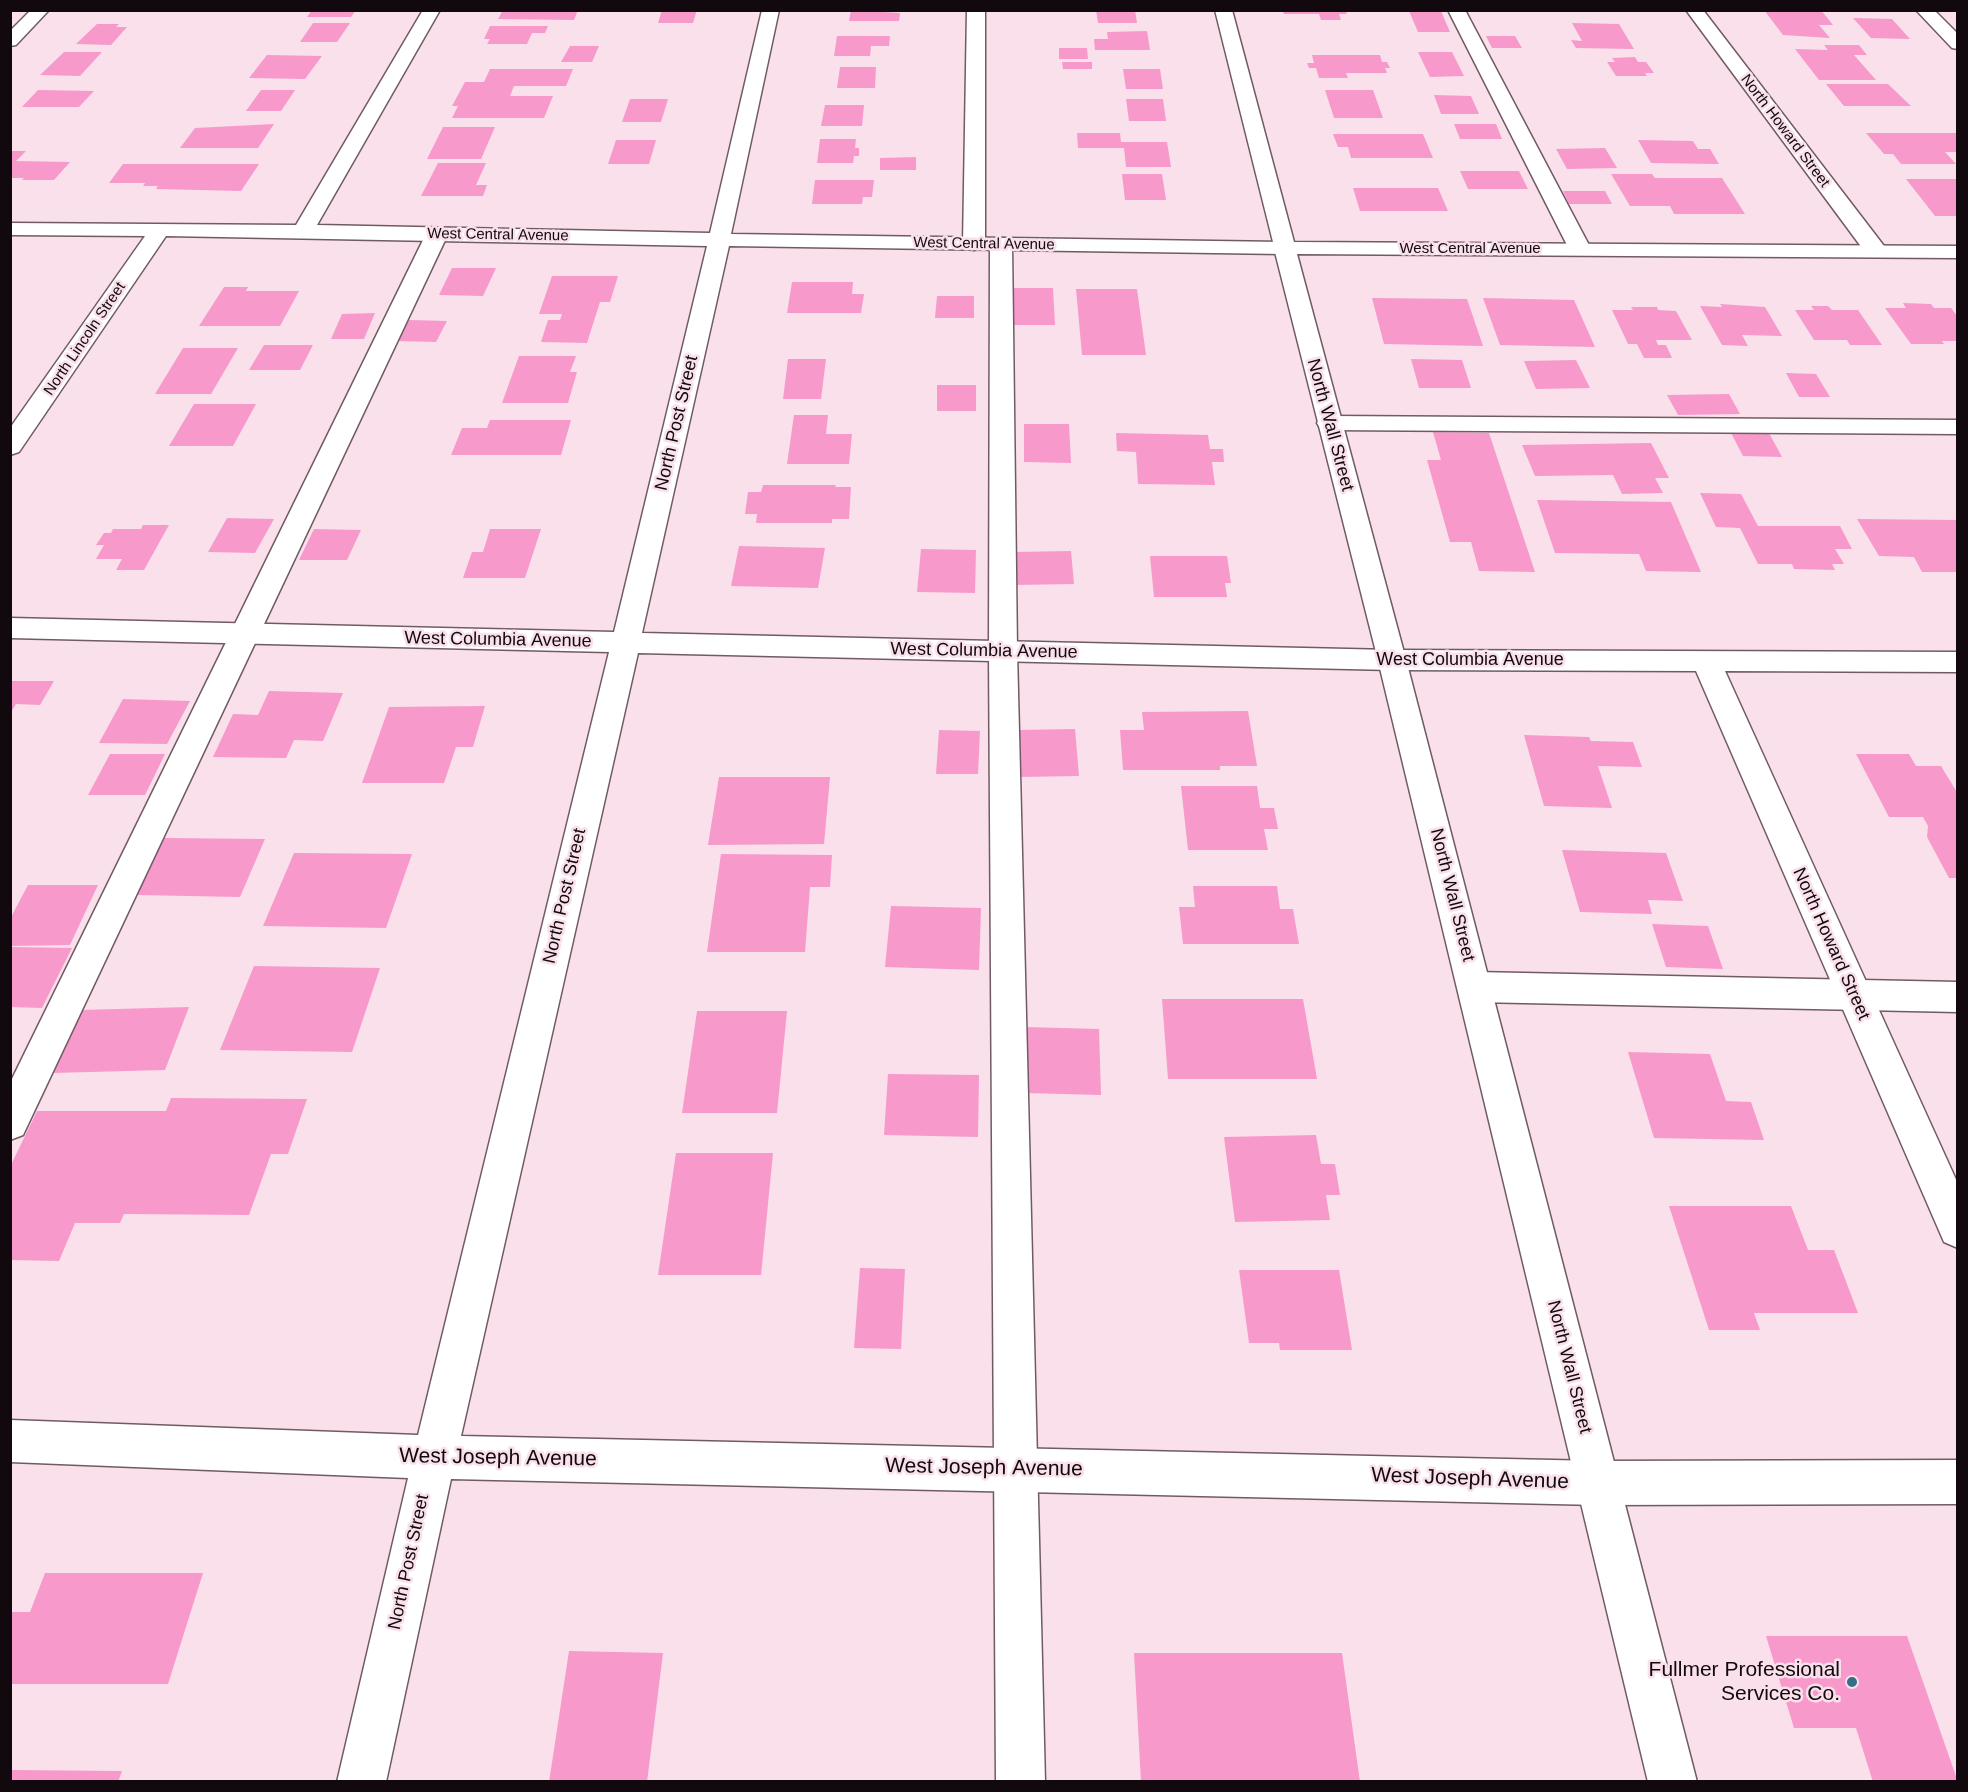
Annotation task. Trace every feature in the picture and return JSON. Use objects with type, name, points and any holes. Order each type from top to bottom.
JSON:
[{"type":"street","points":[[10,41],[41,10]]},
{"type":"street","points":[[303,231],[432,10]]},
{"type":"street","name":"North Post Street","points":[[361,1782],[432,1457],[720,240],[771,10]]},
{"type":"street","points":[[976,10],[1004,651],[1021,1782]]},
{"type":"street","name":"North Wall Street","points":[[1223,10],[1283,248],[1392,660],[1673,1782]]},
{"type":"street","points":[[1456,10],[1580,249]]},
{"type":"street","name":"North Howard Street","points":[[1694,10],[1876,251]]},
{"type":"street","points":[[1924,10],[1958,44]]},
{"type":"street","name":"West Central Avenue","points":[[10,229],[303,231],[1283,248],[1958,252]]},
{"type":"street","name":"North Lincoln Street","points":[[10,447],[159,231]]},
{"type":"street","points":[[10,1124],[437,234]]},
{"type":"street","points":[[1329,423],[1958,427]]},
{"type":"street","name":"West Columbia Avenue","points":[[10,628],[1392,660],[1958,662]]},
{"type":"street","name":"North Howard Street","points":[[1705,660],[1958,1229]]},
{"type":"street","points":[[1475,987],[1958,997]]},
{"type":"street","name":"West Joseph Avenue","points":[[10,1441],[432,1457],[1598,1483],[1958,1482]]},
{"type":"building","points":[[312,10],[356,10],[351,17],[307,17]]},
{"type":"building","points":[[503,10],[578,10],[574,20],[498,19]]},
{"type":"building","points":[[662,10],[697,10],[693,23],[658,23]]},
{"type":"building","points":[[851,10],[900,13],[899,21],[849,21]]},
{"type":"building","points":[[1096,10],[1135,10],[1137,23],[1098,23]]},
{"type":"building","points":[[1282,10],[1345,10],[1347,14],[1339,14],[1341,20],[1321,20],[1319,14],[1284,14]]},
{"type":"building","points":[[1764,10],[1821,10],[1833,25],[1819,25],[1830,38],[1783,35]]},
{"type":"building","points":[[1409,11],[1441,11],[1450,32],[1418,32]]},
{"type":"building","points":[[1853,18],[1892,19],[1910,39],[1871,38]]},
{"type":"building","points":[[313,23],[350,23],[337,42],[300,42]]},
{"type":"building","points":[[1572,23],[1619,24],[1634,49],[1576,48],[1571,40],[1582,41]]},
{"type":"building","points":[[97,24],[119,24],[116,27],[127,27],[111,45],[76,44]]},
{"type":"building","points":[[490,26],[548,26],[545,33],[532,33],[527,44],[487,44],[490,39],[484,39]]},
{"type":"building","points":[[1147,31],[1150,50],[1095,50],[1094,39],[1108,39],[1107,32]]},
{"type":"building","points":[[837,36],[890,36],[889,46],[871,46],[870,56],[834,56]]},
{"type":"building","points":[[1486,36],[1515,36],[1522,48],[1492,48]]},
{"type":"building","points":[[1824,45],[1859,45],[1867,55],[1854,55],[1876,80],[1819,80],[1795,49],[1828,50]]},
{"type":"building","points":[[570,46],[599,46],[592,62],[561,62]]},
{"type":"building","points":[[1059,48],[1087,48],[1088,59],[1059,59]]},
{"type":"building","points":[[64,52],[102,52],[80,76],[40,75]]},
{"type":"building","points":[[1418,52],[1452,52],[1464,76],[1430,77]]},
{"type":"building","points":[[267,55],[322,56],[305,79],[249,78]]},
{"type":"building","points":[[1312,55],[1380,55],[1382,62],[1387,62],[1390,68],[1385,68],[1387,73],[1346,73],[1348,78],[1319,78],[1316,68],[1309,68],[1307,63],[1314,63]]},
{"type":"building","points":[[1635,57],[1638,62],[1646,62],[1654,73],[1645,73],[1647,76],[1616,76],[1607,62],[1615,62],[1612,58]]},
{"type":"building","points":[[1062,62],[1092,62],[1092,69],[1063,69]]},
{"type":"building","points":[[840,67],[876,67],[875,88],[837,88]]},
{"type":"building","points":[[490,69],[573,69],[566,86],[514,86],[510,96],[553,96],[544,118],[452,118],[458,106],[452,106],[465,82],[484,82]]},
{"type":"building","points":[[1123,69],[1160,69],[1163,89],[1126,89]]},
{"type":"building","points":[[1826,84],[1888,84],[1911,106],[1844,106]]},
{"type":"building","points":[[38,90],[94,91],[79,107],[22,107]]},
{"type":"building","points":[[261,90],[295,90],[281,111],[246,111]]},
{"type":"building","points":[[1325,90],[1373,90],[1383,118],[1334,118]]},
{"type":"building","points":[[1434,95],[1471,96],[1479,114],[1441,114]]},
{"type":"building","points":[[630,99],[668,99],[661,122],[622,122]]},
{"type":"building","points":[[1126,99],[1163,99],[1166,121],[1129,121]]},
{"type":"building","points":[[825,105],[864,105],[862,126],[821,126]]},
{"type":"building","points":[[274,124],[258,148],[180,148],[195,128]]},
{"type":"building","points":[[1454,124],[1496,124],[1502,139],[1460,139]]},
{"type":"building","points":[[443,127],[495,127],[481,159],[427,159]]},
{"type":"building","points":[[1077,133],[1120,133],[1121,142],[1167,142],[1171,167],[1126,167],[1124,148],[1078,148]]},
{"type":"building","points":[[1866,133],[1958,133],[1958,152],[1945,152],[1956,164],[1901,164],[1893,154],[1884,154]]},
{"type":"building","points":[[1333,134],[1423,134],[1433,158],[1351,158],[1348,147],[1338,147]]},
{"type":"building","points":[[820,139],[856,139],[855,148],[859,148],[859,156],[854,156],[853,163],[817,163]]},
{"type":"building","points":[[616,140],[656,140],[649,164],[608,164]]},
{"type":"building","points":[[1638,140],[1693,141],[1698,149],[1710,149],[1719,164],[1651,163]]},
{"type":"building","points":[[1605,148],[1617,168],[1567,169],[1556,149]]},
{"type":"building","points":[[10,151],[26,151],[16,161],[70,162],[54,180],[10,178]]},
{"type":"building","points":[[916,157],[916,170],[880,170],[880,158]]},
{"type":"building","points":[[438,163],[486,163],[476,185],[487,185],[483,196],[421,196]]},
{"type":"building","points":[[123,164],[259,164],[241,191],[156,189],[158,186],[143,186],[145,183],[109,183]]},
{"type":"building","points":[[1460,171],[1519,171],[1528,189],[1468,189]]},
{"type":"building","points":[[1122,174],[1162,174],[1166,200],[1125,200]]},
{"type":"building","points":[[1611,174],[1652,174],[1655,178],[1722,178],[1745,214],[1674,214],[1670,206],[1630,206]]},
{"type":"building","points":[[1906,179],[1958,179],[1958,216],[1935,216]]},
{"type":"building","points":[[815,180],[874,180],[872,197],[863,197],[862,204],[812,204]]},
{"type":"building","points":[[1353,188],[1438,188],[1448,211],[1360,211]]},
{"type":"building","points":[[1563,191],[1605,191],[1612,204],[1569,204]]},
{"type":"building","points":[[452,268],[496,268],[483,296],[439,295]]},
{"type":"building","points":[[552,276],[618,276],[610,302],[600,302],[587,343],[541,342],[548,320],[560,320],[562,314],[539,314]]},
{"type":"building","points":[[792,282],[853,282],[852,294],[864,294],[861,313],[787,313]]},
{"type":"building","points":[[224,287],[248,287],[246,291],[299,291],[280,326],[199,326]]},
{"type":"building","points":[[1007,288],[1053,288],[1055,325],[1006,325]]},
{"type":"building","points":[[1076,289],[1137,289],[1146,355],[1082,355]]},
{"type":"building","points":[[937,296],[974,296],[974,318],[935,318]]},
{"type":"building","points":[[1372,298],[1467,299],[1483,346],[1384,344]]},
{"type":"building","points":[[1483,298],[1574,300],[1595,347],[1500,345]]},
{"type":"building","points":[[1903,303],[1931,304],[1934,308],[1951,308],[1958,317],[1958,341],[1942,341],[1944,344],[1911,344],[1885,308],[1906,308]]},
{"type":"building","points":[[1720,304],[1765,307],[1782,336],[1742,335],[1748,346],[1722,345],[1700,306],[1722,307]]},
{"type":"building","points":[[1811,306],[1828,306],[1832,310],[1858,310],[1882,345],[1850,345],[1847,340],[1814,340],[1795,310],[1814,310]]},
{"type":"building","points":[[1631,307],[1657,307],[1658,310],[1676,311],[1692,340],[1656,340],[1658,345],[1666,345],[1672,358],[1644,358],[1637,344],[1628,344],[1612,310],[1633,310]]},
{"type":"building","points":[[375,313],[364,339],[331,339],[342,314]]},
{"type":"building","points":[[409,320],[447,321],[436,342],[397,341]]},
{"type":"building","points":[[264,345],[313,345],[300,370],[249,370]]},
{"type":"building","points":[[183,348],[238,348],[211,394],[155,394]]},
{"type":"building","points":[[519,356],[576,356],[570,372],[577,372],[568,403],[502,403]]},
{"type":"building","points":[[788,359],[826,359],[821,399],[783,399]]},
{"type":"building","points":[[1411,359],[1462,360],[1471,388],[1419,388]]},
{"type":"building","points":[[1576,360],[1590,388],[1536,389],[1524,361]]},
{"type":"building","points":[[1786,373],[1816,374],[1830,397],[1799,397]]},
{"type":"building","points":[[937,385],[976,385],[976,411],[937,411]]},
{"type":"building","points":[[1729,394],[1740,414],[1678,415],[1667,395]]},
{"type":"building","points":[[194,404],[256,404],[233,446],[169,446]]},
{"type":"building","points":[[794,415],[828,415],[826,434],[852,434],[849,464],[787,464]]},
{"type":"building","points":[[490,420],[571,420],[561,455],[451,455],[462,428],[487,428]]},
{"type":"building","points":[[1024,424],[1069,424],[1071,463],[1024,462]]},
{"type":"building","points":[[1433,432],[1489,433],[1535,572],[1479,571],[1471,542],[1450,542],[1427,460],[1441,460]]},
{"type":"building","points":[[1116,433],[1208,435],[1210,449],[1223,449],[1224,462],[1212,462],[1215,485],[1138,484],[1136,452],[1117,451]]},
{"type":"building","points":[[1731,433],[1769,433],[1782,457],[1743,456]]},
{"type":"building","points":[[1651,443],[1669,478],[1655,478],[1663,493],[1622,494],[1613,475],[1535,476],[1522,445]]},
{"type":"building","points":[[763,485],[851,487],[849,519],[832,519],[832,523],[756,523],[757,514],[745,514],[748,492],[761,492]]},
{"type":"building","points":[[1700,493],[1741,494],[1758,526],[1840,526],[1852,549],[1835,549],[1844,564],[1832,564],[1835,570],[1794,569],[1792,564],[1758,564],[1740,528],[1716,527]]},
{"type":"building","points":[[1537,500],[1671,502],[1701,572],[1646,571],[1639,554],[1555,553]]},
{"type":"building","points":[[227,518],[274,519],[255,553],[208,552]]},
{"type":"building","points":[[1857,519],[1958,520],[1958,546],[1956,546],[1958,572],[1922,572],[1914,557],[1879,556]]},
{"type":"building","points":[[143,525],[169,525],[144,570],[116,570],[122,559],[96,559],[104,545],[96,545],[104,533],[111,533],[113,529],[141,529]]},
{"type":"building","points":[[314,529],[361,530],[347,560],[299,560]]},
{"type":"building","points":[[490,529],[541,529],[525,578],[463,578],[472,552],[483,552]]},
{"type":"building","points":[[739,546],[825,548],[818,588],[731,586]]},
{"type":"building","points":[[921,549],[976,550],[975,593],[917,592]]},
{"type":"building","points":[[1071,551],[1074,584],[1014,585],[1013,552]]},
{"type":"building","points":[[1150,556],[1227,556],[1231,583],[1225,583],[1227,597],[1154,597]]},
{"type":"building","points":[[10,681],[54,681],[40,705],[16,704],[10,714]]},
{"type":"building","points":[[269,691],[343,693],[323,741],[294,740],[286,758],[213,757],[233,714],[258,715]]},
{"type":"building","points":[[123,699],[190,701],[167,744],[99,743]]},
{"type":"building","points":[[485,706],[473,747],[456,747],[444,783],[362,783],[389,707]]},
{"type":"building","points":[[1248,711],[1257,766],[1220,766],[1220,770],[1123,770],[1120,730],[1144,730],[1142,712]]},
{"type":"building","points":[[1075,729],[1079,776],[1019,777],[1017,730]]},
{"type":"building","points":[[939,730],[980,731],[978,774],[936,774]]},
{"type":"building","points":[[1524,735],[1589,737],[1591,741],[1633,742],[1642,767],[1598,766],[1612,808],[1544,806]]},
{"type":"building","points":[[110,754],[165,754],[145,795],[88,795]]},
{"type":"building","points":[[1856,754],[1909,754],[1916,766],[1941,766],[1958,794],[1958,878],[1949,878],[1927,837],[1928,826],[1923,817],[1889,817]]},
{"type":"building","points":[[719,777],[830,777],[824,844],[708,845]]},
{"type":"building","points":[[1181,786],[1257,786],[1260,808],[1274,808],[1278,829],[1264,829],[1268,850],[1188,850]]},
{"type":"building","points":[[164,838],[265,839],[240,897],[136,895]]},
{"type":"building","points":[[1562,850],[1666,853],[1683,901],[1648,900],[1652,914],[1580,912]]},
{"type":"building","points":[[294,853],[412,854],[386,928],[263,926]]},
{"type":"building","points":[[721,854],[832,855],[830,887],[810,887],[805,952],[707,952]]},
{"type":"building","points":[[28,885],[98,885],[70,945],[10,946],[10,919]]},
{"type":"building","points":[[1193,886],[1277,886],[1280,909],[1293,909],[1299,944],[1183,944],[1179,907],[1195,907]]},
{"type":"building","points":[[891,906],[981,908],[979,970],[885,967]]},
{"type":"building","points":[[1652,924],[1708,926],[1723,969],[1666,967]]},
{"type":"building","points":[[10,947],[72,948],[42,1008],[10,1007]]},
{"type":"building","points":[[254,966],[380,968],[352,1052],[220,1050]]},
{"type":"building","points":[[1162,999],[1303,999],[1317,1079],[1168,1079]]},
{"type":"building","points":[[189,1007],[165,1070],[53,1073],[81,1010]]},
{"type":"building","points":[[697,1011],[787,1011],[777,1113],[682,1113]]},
{"type":"building","points":[[1025,1027],[1099,1029],[1101,1095],[1025,1093]]},
{"type":"building","points":[[1628,1052],[1710,1054],[1726,1101],[1751,1102],[1764,1140],[1654,1138]]},
{"type":"building","points":[[888,1074],[979,1075],[978,1137],[884,1135]]},
{"type":"building","points":[[171,1098],[307,1099],[288,1154],[271,1154],[249,1215],[124,1214],[120,1223],[75,1223],[59,1261],[10,1260],[10,1167],[37,1111],[166,1111]]},
{"type":"building","points":[[1316,1135],[1321,1164],[1335,1164],[1340,1195],[1326,1195],[1330,1220],[1235,1222],[1224,1137]]},
{"type":"building","points":[[676,1153],[773,1153],[761,1275],[658,1275]]},
{"type":"building","points":[[1669,1206],[1791,1206],[1808,1250],[1834,1250],[1858,1313],[1754,1313],[1760,1330],[1709,1330]]},
{"type":"building","points":[[860,1268],[905,1269],[901,1349],[854,1348]]},
{"type":"building","points":[[1239,1270],[1339,1270],[1352,1350],[1280,1350],[1279,1343],[1249,1343]]},
{"type":"building","points":[[45,1573],[203,1573],[168,1684],[10,1684],[10,1612],[30,1612]]},
{"type":"building","name":"Fullmer Professional Services Co.","points":[[1766,1636],[1907,1636],[1958,1782],[1873,1782],[1856,1728],[1794,1728]]},
{"type":"building","points":[[569,1651],[663,1653],[647,1782],[549,1782]]},
{"type":"building","points":[[1134,1653],[1342,1653],[1360,1782],[1141,1782]]},
{"type":"building","points":[[10,1770],[122,1771],[118,1782],[10,1782]]},
{"type":"place","name":"Fullmer Professional Services Co.","points":[[1852,1682]]}]
